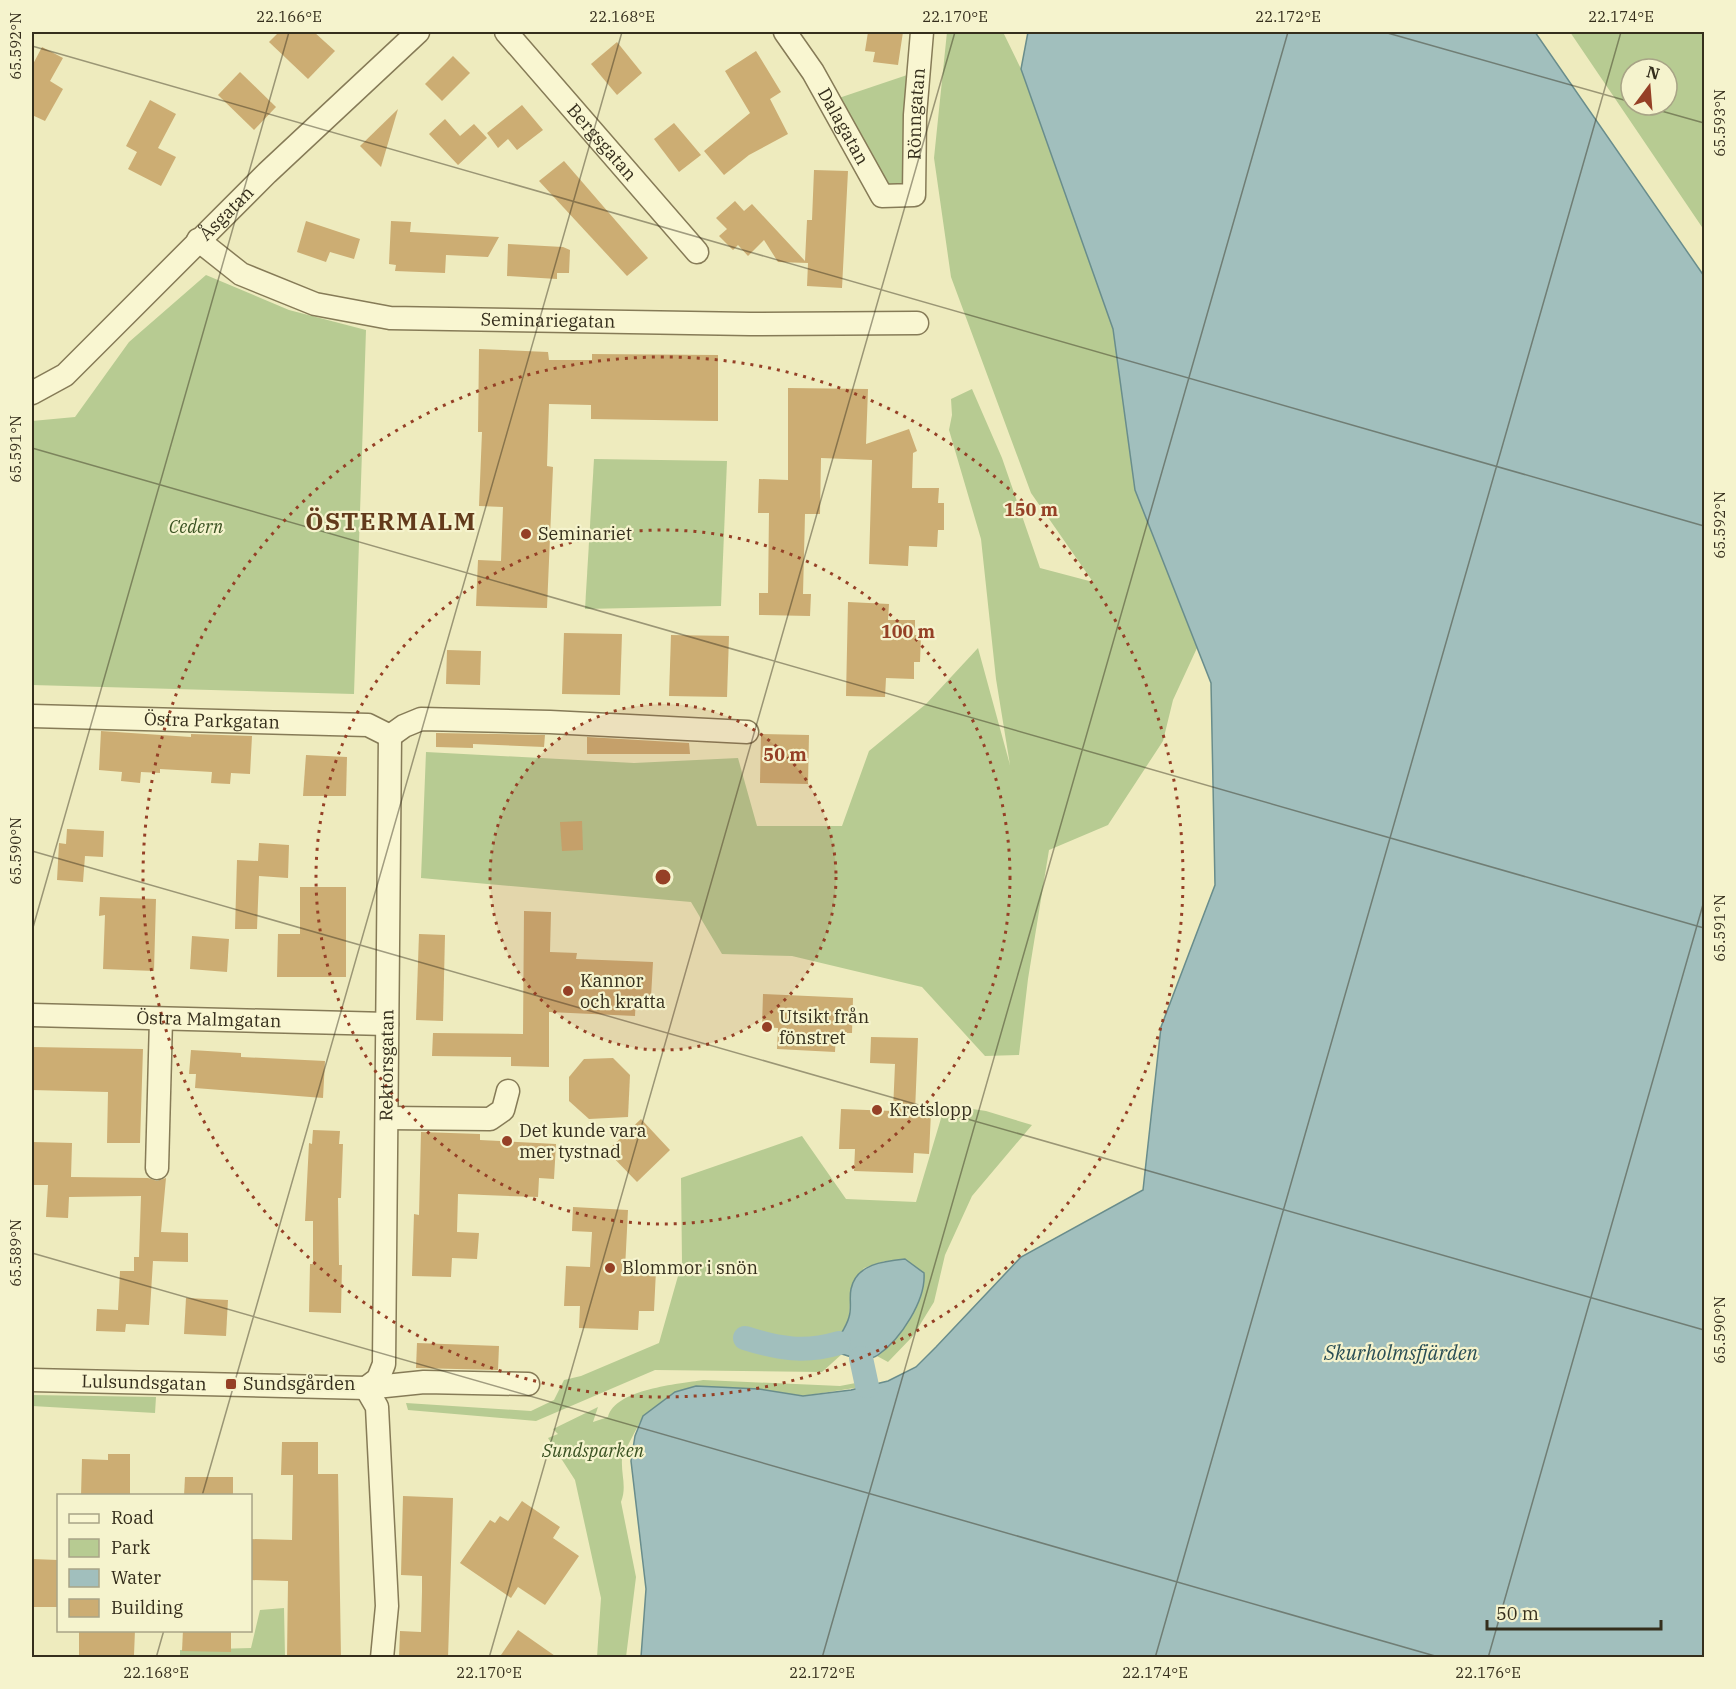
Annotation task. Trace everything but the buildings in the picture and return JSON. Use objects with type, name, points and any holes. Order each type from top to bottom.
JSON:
[{"type":"street","name":"Åsgatan","points":[[32,393],[65,375],[198,240],[418,32]]},
{"type":"street","name":"Bergsgatan","points":[[506,32],[697,252]]},
{"type":"street","name":"Dalagatan","points":[[785,32],[813,72],[882,196],[914,195]]},
{"type":"street","name":"Rönngatan","points":[[914,195],[915,115],[921,32]]},
{"type":"street","name":"Seminariegatan","points":[[198,240],[241,274],[315,304],[390,318],[750,324],[917,323]]},
{"type":"street","name":"Östra Parkgatan","points":[[32,716],[368,725],[390,736]]},
{"type":"street","points":[[390,736],[404,726],[421,719],[550,722],[747,732]]},
{"type":"street","name":"Rektorsgatan","points":[[366,1388],[378,1379],[384,1364],[390,736]]},
{"type":"street","name":"Östra Malmgatan","points":[[32,1015],[387,1024]]},
{"type":"street","points":[[157,1168],[161,1019]]},
{"type":"street","points":[[387,1118],[490,1119],[502,1110],[508,1091]]},
{"type":"street","name":"Lulsundsgatan","points":[[32,1380],[366,1388],[424,1382],[528,1384]]},
{"type":"street","points":[[366,1388],[376,1407],[387,1606],[382,1658]]},
{"type":"green space","points":[[947,32],[1003,32],[1021,69],[1113,329],[1135,490],[1197,648],[1173,700],[1163,741],[1108,825],[1049,850],[1028,979],[1019,1055],[985,1056],[922,987],[792,956],[722,954],[691,902],[421,878],[426,752],[634,763],[738,758],[757,826],[842,826],[869,751],[926,704],[978,648],[1010,765],[996,679],[981,539],[949,430],[952,415],[951,399],[972,389],[1002,458],[1040,568],[1093,582],[1031,493],[951,277],[934,158]]},
{"type":"green space","points":[[1570,32],[1704,32],[1704,230],[1628,117],[1679,117],[1679,57],[1619,57],[1619,104]]},
{"type":"green space","points":[[919,71],[912,193],[894,196],[830,101]]},
{"type":"green space","name":"Cedern","points":[[206,275],[289,310],[366,330],[354,694],[32,685],[32,421],[75,417],[129,342]]},
{"type":"green space","points":[[594,459],[727,461],[721,606],[585,609]]},
{"type":"green space","points":[[945,1105],[986,1111],[1032,1125],[972,1196],[945,1255],[934,1302],[913,1336],[888,1362],[877,1356],[906,1326],[905,1260],[885,1261],[864,1268],[851,1288],[849,1318],[838,1339],[842,1354],[822,1372],[655,1370],[536,1421],[408,1410],[406,1403],[531,1411],[554,1400],[564,1380],[581,1376],[659,1343],[682,1262],[681,1178],[802,1136],[846,1199],[916,1202]]},
{"type":"green space","name":"Sundsparken","points":[[703,1380],[840,1386],[866,1381],[867,1386],[803,1396],[759,1389],[643,1416],[622,1459],[624,1486],[621,1502],[636,1577],[626,1657],[597,1657],[601,1598],[575,1480],[548,1438],[558,1434],[553,1429],[598,1407],[593,1422],[608,1417],[613,1408],[622,1400],[635,1394],[664,1386]]},
{"type":"green space","points":[[32,1395],[156,1397],[155,1413],[32,1406]]},
{"type":"green space","points":[[284,1608],[285,1657],[180,1658],[180,1650],[251,1648],[260,1610]]},
{"type":"water","name":"Skurholmsfjärden","points":[[1028,32],[1535,32],[1704,276],[1704,1657],[641,1657],[646,1589],[631,1461],[635,1436],[643,1416],[675,1392],[696,1386],[759,1389],[803,1396],[851,1390],[888,1381],[916,1367],[1021,1257],[1143,1190],[1161,1027],[1215,885],[1211,683],[1135,490],[1113,329],[1021,69]]},
{"type":"water","points":[[905,1259],[924,1273],[924,1284],[916,1307],[903,1329],[887,1348],[874,1357],[860,1359],[842,1354],[838,1339],[849,1317],[850,1292],[854,1281],[859,1274],[872,1265]]},
{"type":"waterway","points":[[745,1338],[769,1345],[803,1349],[839,1343]]},
{"type":"waterway","points":[[861,1358],[867,1386]]},
{"type":"place","name":"Seminariet","points":[[526,534]]},
{"type":"place","name":"Kannor och kratta","points":[[568,991]]},
{"type":"place","name":"Utsikt från fönstret","points":[[767,1027]]},
{"type":"place","name":"Kretslopp","points":[[877,1110]]},
{"type":"place","name":"Det kunde vara mer tystnad","points":[[507,1141]]},
{"type":"place","name":"Blommor i snön","points":[[610,1268]]},
{"type":"place","name":"Sundsgården","points":[[231,1384]]},
{"type":"district","name":"ÖSTERMALM","points":[[391,522]]}]
